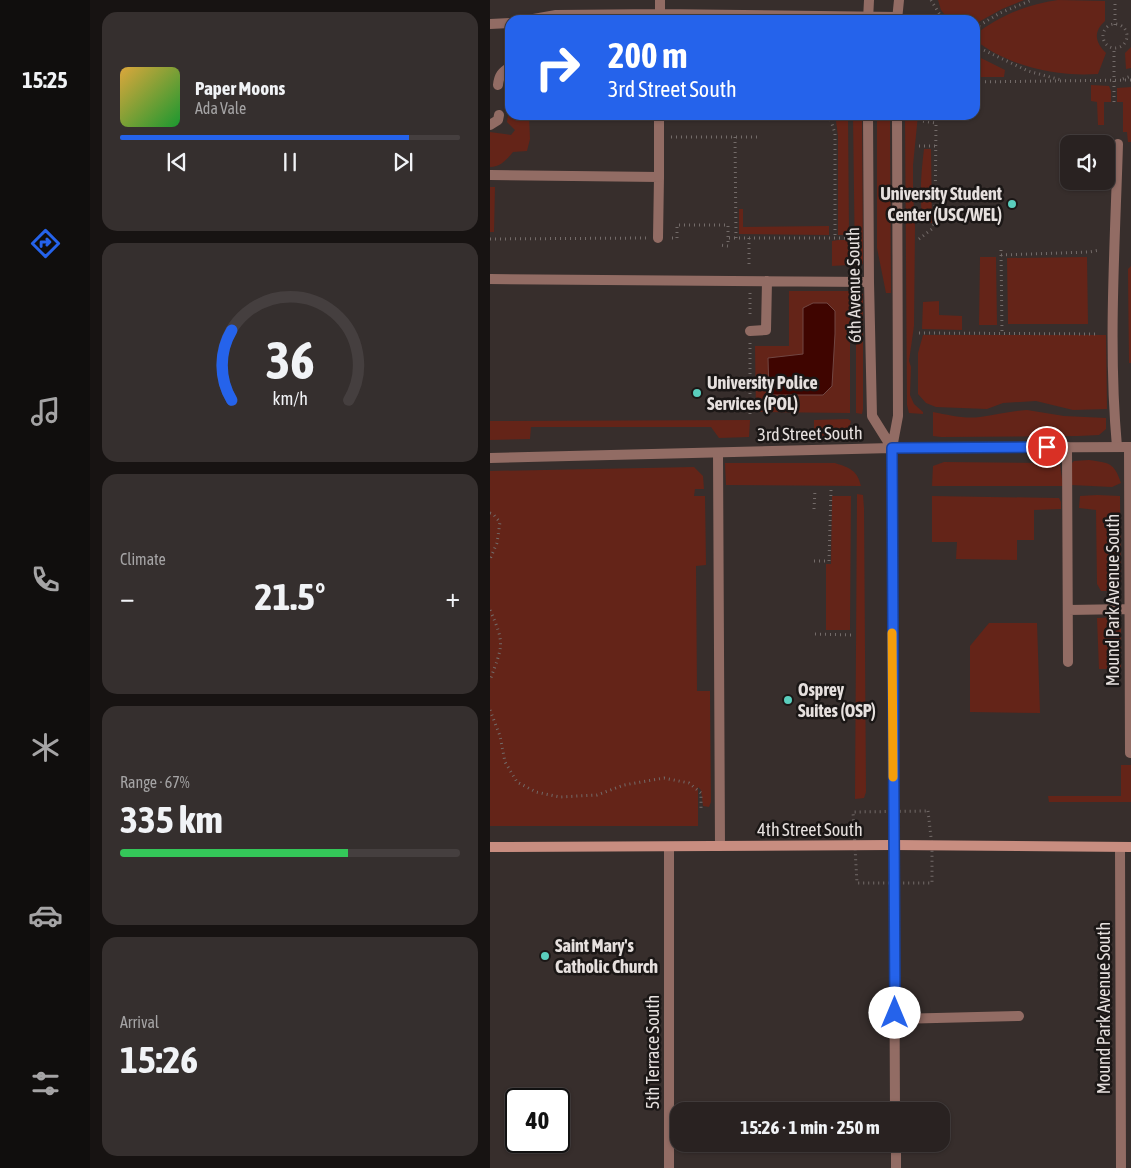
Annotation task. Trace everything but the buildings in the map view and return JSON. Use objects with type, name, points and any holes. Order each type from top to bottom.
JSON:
[{"type":"main road","name":"4th Street South","points":[[490,847],[893,845],[1126,847]]},
{"type":"street","points":[[660,0],[660,15]]},
{"type":"street","points":[[868,15],[869,0]]},
{"type":"street","points":[[897,15],[899,0]]},
{"type":"street","points":[[490,24],[505,23]]},
{"type":"street","points":[[498,85],[502,71],[505,70]]},
{"type":"street","points":[[490,125],[498,120],[499,116]]},
{"type":"street","points":[[658,238],[659,120]]},
{"type":"street","name":"6th Avenue South","points":[[868,120],[872,416],[892,448]]},
{"type":"street","points":[[895,1102],[892,448],[898,416],[897,120]]},
{"type":"street","points":[[1118,144],[1114,334],[1114,413],[1118,447]]},
{"type":"street","points":[[490,175],[659,176]]},
{"type":"street","points":[[490,279],[869,282]]},
{"type":"street","points":[[750,331],[766,330],[767,281]]},
{"type":"street","points":[[1067,447],[1068,662]]},
{"type":"street","name":"3rd Street South","points":[[490,458],[892,448],[1130,447]]},
{"type":"street","name":"Mound Park Avenue South","points":[[1130,447],[1130,753]]},
{"type":"street","points":[[718,453],[720,846]]},
{"type":"street","points":[[1068,610],[1129,609]]},
{"type":"street","name":"5th Terrace South","points":[[669,847],[669,1168]]},
{"type":"street","name":"Mound Park Avenue South","points":[[1121,1168],[1126,847]]},
{"type":"street","points":[[895,1019],[1018,1016]]},
{"type":"street","points":[[896,1152],[896,1168]]},
{"type":"path","points":[[931,0],[940,15]]},
{"type":"path","points":[[980,25],[1000,13],[1032,0]]},
{"type":"path","points":[[1115,0],[1115,25]]},
{"type":"path","points":[[1115,25],[1123,28],[1127,35],[1125,43],[1118,48],[1107,46],[1103,35],[1106,28],[1115,25]]},
{"type":"path","points":[[980,48],[1028,71],[1067,82]]},
{"type":"path","points":[[1114,48],[1114,102]]},
{"type":"path","points":[[1120,80],[1131,76]]},
{"type":"path","points":[[980,82],[1131,80]]},
{"type":"path","points":[[831,120],[835,133],[834,238]]},
{"type":"path","points":[[919,239],[932,229],[935,221],[938,131],[936,122],[922,121]]},
{"type":"path","points":[[659,137],[761,137]]},
{"type":"path","points":[[735,137],[736,238]]},
{"type":"path","points":[[919,146],[936,146]]},
{"type":"path","points":[[490,239],[677,238],[677,225],[728,225],[728,246],[719,245]]},
{"type":"path","points":[[729,238],[852,238]]},
{"type":"path","points":[[1001,255],[1089,252],[1115,248]]},
{"type":"path","points":[[1001,250],[1002,333]]},
{"type":"path","points":[[919,333],[1114,334]]},
{"type":"path","points":[[814,509],[815,490]]},
{"type":"path","points":[[814,561],[828,561],[831,490]]},
{"type":"path","points":[[490,513],[494,514],[500,522],[497,543],[490,559]]},
{"type":"path","points":[[490,610],[501,635],[501,651],[490,680]]},
{"type":"path","points":[[815,634],[854,635]]},
{"type":"path","points":[[490,710],[500,736],[505,762],[517,782],[536,792],[560,797],[597,795],[624,785],[664,778],[689,783],[700,793],[701,810]]},
{"type":"shaded area","points":[[938,0],[1024,0],[980,21],[980,15],[945,15],[941,10]]},
{"type":"shaded area","points":[[1058,0],[1105,1],[1105,21],[1097,33],[1097,37],[1106,53],[1098,74],[1066,74],[1033,68],[1002,57],[980,43],[980,31],[984,28],[1003,17],[1036,4]]},
{"type":"shaded area","points":[[1131,47],[1131,68],[1126,69],[1125,53]]},
{"type":"shaded area","points":[[980,58],[1005,70],[1004,77],[980,77]]},
{"type":"shaded area","points":[[1091,85],[1109,86],[1111,91],[1111,102],[1104,102],[1104,125],[1098,125],[1097,102],[1091,101]]},
{"type":"shaded area","points":[[1131,87],[1131,142],[1128,142],[1127,132],[1123,132],[1123,102],[1117,102],[1117,88]]},
{"type":"shaded area","points":[[507,120],[529,120],[530,139],[527,151],[513,152],[501,164],[490,167],[490,132],[511,135],[515,130]]},
{"type":"shaded area","points":[[848,120],[849,235],[838,235],[838,136],[836,121]]},
{"type":"shaded area","points":[[853,120],[862,120],[863,264],[855,267]]},
{"type":"shaded area","points":[[877,120],[890,120],[891,293],[886,293],[877,248]]},
{"type":"shaded area","points":[[905,120],[918,120],[913,165],[915,227],[914,326],[909,361],[911,367],[910,395],[914,404],[923,414],[909,413],[907,405]]},
{"type":"shaded area","points":[[924,149],[931,149],[932,223],[923,222],[921,204]]},
{"type":"shaded area","points":[[490,187],[495,187],[494,232],[490,232]]},
{"type":"shaded area","points":[[739,209],[743,209],[743,227],[829,226],[829,235],[739,234]]},
{"type":"shaded area","points":[[849,240],[849,265],[832,266],[832,241]]},
{"type":"shaded area","points":[[980,257],[996,257],[997,325],[979,325]]},
{"type":"shaded area","points":[[1087,257],[1088,324],[1008,324],[1007,258]]},
{"type":"shaded area","points":[[1131,266],[1131,363],[1129,363],[1128,269]]},
{"type":"shaded area","points":[[789,291],[850,291],[850,413],[756,412],[755,346],[789,346]]},
{"type":"shaded area","points":[[856,291],[863,294],[862,414],[856,413]]},
{"type":"shaded area","points":[[939,301],[939,315],[962,316],[962,330],[922,329],[923,302]]},
{"type":"shaded area","points":[[813,303],[827,303],[835,311],[832,386],[823,395],[769,395],[768,358],[803,354],[803,308]]},
{"type":"shaded area","points":[[923,335],[1106,335],[1107,409],[1073,410],[1036,401],[1003,403],[987,409],[936,407],[926,403],[918,394],[918,353]]},
{"type":"shaded area","points":[[1027,410],[1064,416],[1106,418],[1106,429],[1099,435],[1078,436],[933,436],[933,412],[974,417]]},
{"type":"shaded area","points":[[848,419],[851,421],[848,433],[814,436],[814,420]]},
{"type":"shaded area","points":[[750,420],[749,437],[719,438],[711,427],[531,427],[530,439],[490,440],[490,421]]},
{"type":"shaded area","points":[[1089,460],[1106,463],[1113,467],[1121,483],[1112,487],[1071,485],[1071,464],[1074,461]]},
{"type":"shaded area","points":[[944,462],[1055,463],[1060,465],[1063,486],[932,486],[933,466]]},
{"type":"shaded area","points":[[725,463],[835,463],[852,470],[861,486],[726,485]]},
{"type":"shaded area","points":[[694,467],[703,476],[704,489],[695,489],[694,496],[705,496],[706,565],[696,566],[697,691],[710,691],[711,802],[709,807],[703,806],[701,790],[698,787],[698,826],[490,826],[490,471]]},
{"type":"shaded area","points":[[857,494],[863,495],[864,508],[866,792],[864,798],[855,799]]},
{"type":"shaded area","points":[[832,496],[851,496],[850,630],[826,630],[826,564],[831,564]]},
{"type":"shaded area","points":[[932,496],[1059,498],[1061,509],[1034,510],[1034,540],[1017,540],[1017,560],[956,559],[957,542],[932,542]]},
{"type":"shaded area","points":[[1080,496],[1120,496],[1121,586],[1109,591],[1101,591],[1097,584],[1096,510],[1079,508]]},
{"type":"shaded area","points":[[1121,617],[1121,669],[1099,669],[1097,618]]},
{"type":"shaded area","points":[[989,623],[1037,623],[1040,713],[970,712],[970,646]]},
{"type":"shaded area","points":[[1121,765],[1131,765],[1131,802],[1049,802],[1048,796],[1121,796]]},
{"type":"slow traffic","points":[[892,633],[893,777]]},
{"type":"place","name":"University Student Center (USC/WEL)","points":[[1012,204]]},
{"type":"place","name":"University Police Services (POL)","points":[[697,393]]},
{"type":"place","name":"Osprey Suites (OSP)","points":[[788,700]]},
{"type":"place","name":"Saint Mary's Catholic Church","points":[[545,956]]},
{"type":"route","points":[[895,1013],[892,448],[1047,447]]}]
